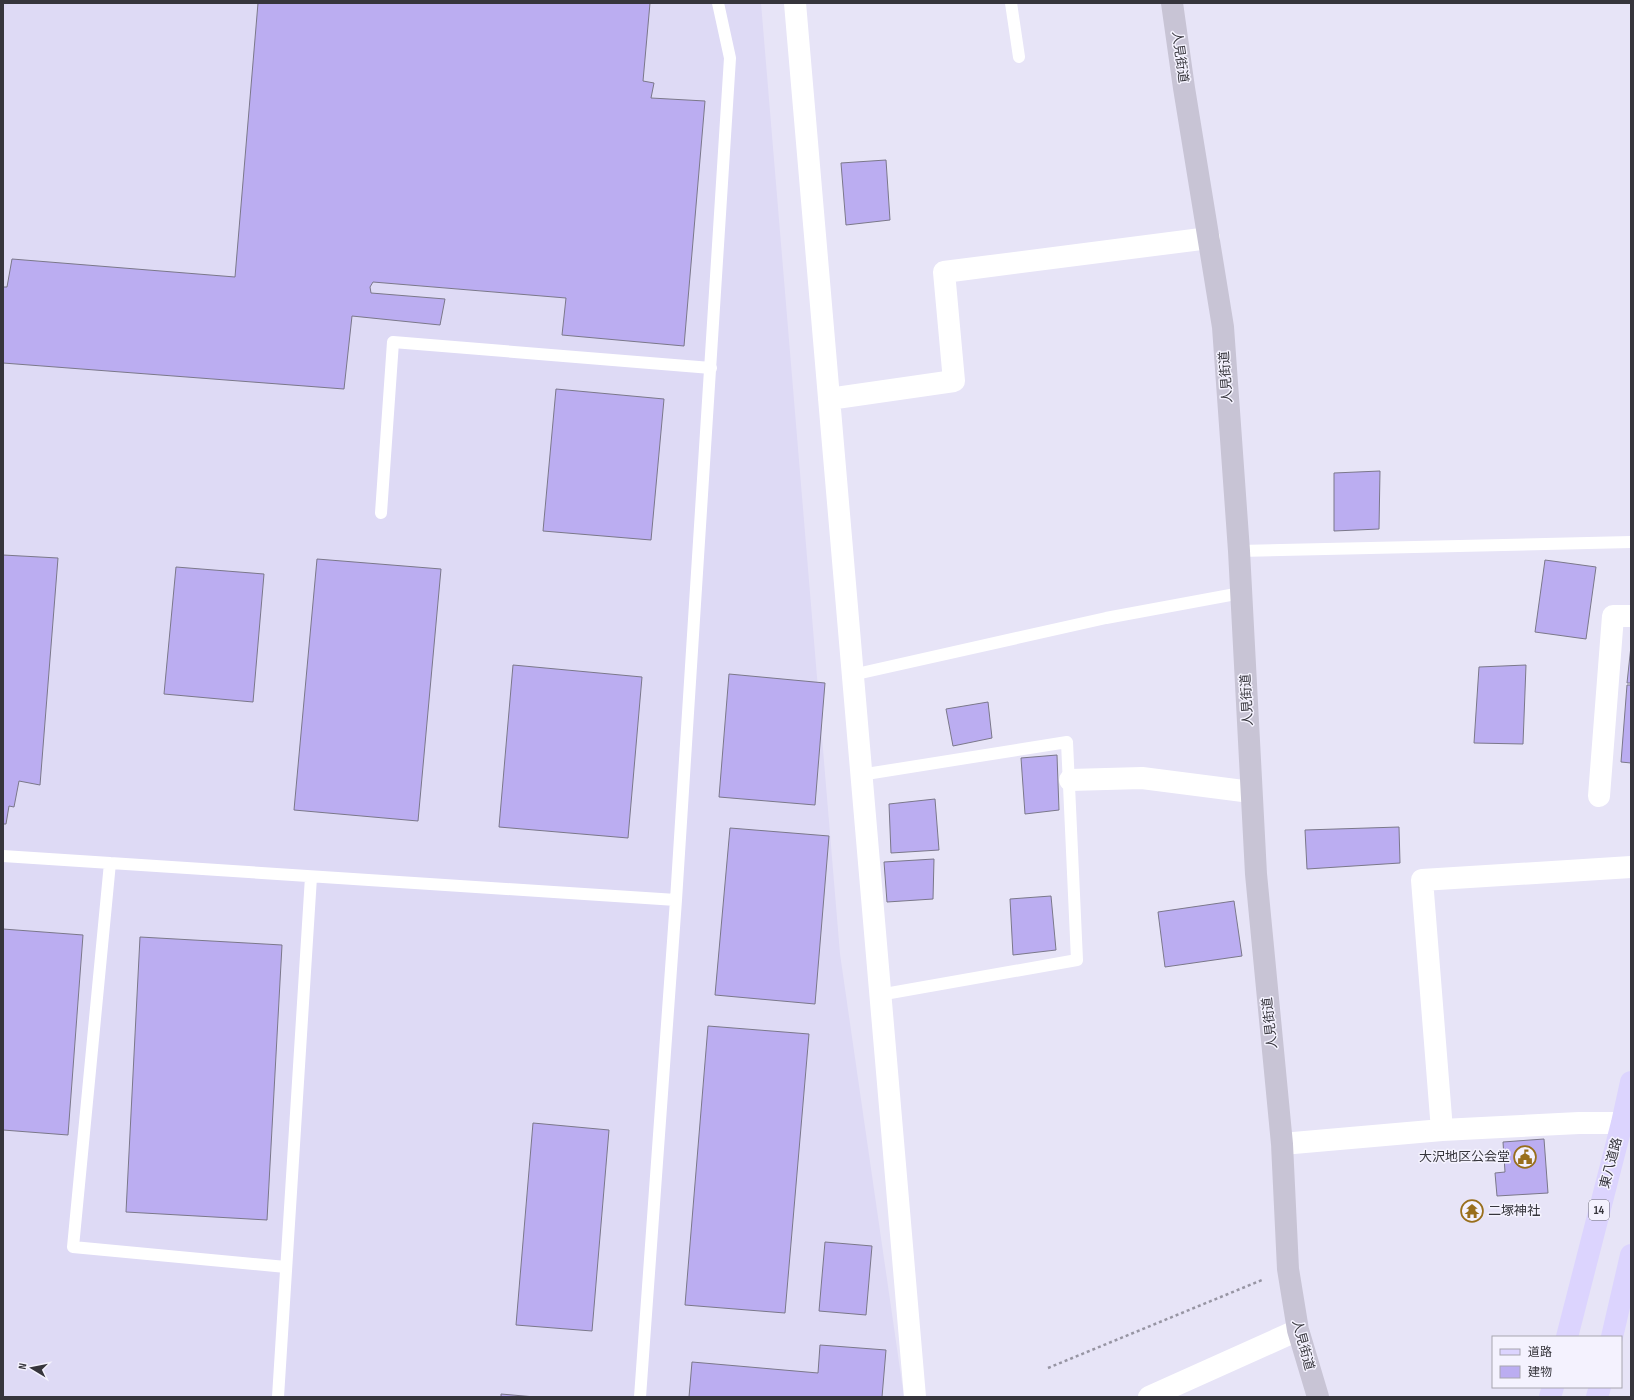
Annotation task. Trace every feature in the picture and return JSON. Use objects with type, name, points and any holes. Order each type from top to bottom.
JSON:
[{"type":"main road","name":"人見街道","points":[[1172,3],[1184,88],[1223,327],[1239,551],[1256,874],[1282,1144],[1288,1269],[1298,1330],[1318,1397]]},
{"type":"main road","name":"東八道路","points":[[1567,1336],[1626,1123],[1631,1082]]},
{"type":"main road","points":[[1612,1336],[1631,1255]]},
{"type":"street","points":[[795,3],[860,775],[915,1397]]},
{"type":"street","points":[[829,399],[954,382],[944,272],[1209,238]]},
{"type":"street","points":[[1599,796],[1613,616],[1631,616]]},
{"type":"street","points":[[1070,780],[1142,778],[1251,792]]},
{"type":"street","points":[[1442,1130],[1422,880],[1631,867]]},
{"type":"street","points":[[1282,1144],[1442,1130],[1579,1123],[1626,1123]]},
{"type":"street","points":[[1149,1397],[1298,1330]]},
{"type":"lane","points":[[640,1397],[676,900],[730,58],[718,3]]},
{"type":"lane","points":[[1011,3],[1019,57]]},
{"type":"lane","points":[[381,513],[393,342],[711,368]]},
{"type":"lane","points":[[1239,551],[1631,542]]},
{"type":"lane","points":[[852,675],[1106,618],[1241,593]]},
{"type":"lane","points":[[860,775],[1067,742],[1070,780],[1077,960],[879,995]]},
{"type":"lane","points":[[3,856],[676,900]]},
{"type":"lane","points":[[110,863],[73,1247],[286,1267]]},
{"type":"lane","points":[[278,1397],[311,877]]},
{"type":"path","points":[[1048,1368],[1288,1269]]},
{"type":"shaded area","points":[[3,3],[761,3],[840,954],[904,1397],[3,1397]]},
{"type":"building","points":[[258,3],[650,3],[643,81],[654,83],[651,98],[705,101],[684,346],[562,335],[566,298],[373,282],[370,287],[371,293],[445,299],[440,325],[352,316],[344,389],[3,363],[3,287],[7,287],[12,259],[235,277]]},
{"type":"building","points":[[886,160],[890,220],[846,225],[841,163]]},
{"type":"building","points":[[556,389],[664,399],[651,540],[543,531]]},
{"type":"building","points":[[1380,471],[1379,529],[1334,531],[1334,473]]},
{"type":"building","points":[[3,555],[58,558],[40,785],[19,781],[14,807],[9,806],[6,824],[3,824]]},
{"type":"building","points":[[317,559],[441,569],[418,821],[294,810]]},
{"type":"building","points":[[1545,560],[1596,567],[1586,639],[1535,632]]},
{"type":"building","points":[[176,567],[264,574],[253,702],[164,694]]},
{"type":"building","points":[[1631,646],[1631,683],[1627,683]]},
{"type":"building","points":[[513,665],[642,677],[628,838],[499,827]]},
{"type":"building","points":[[1526,665],[1523,744],[1474,743],[1479,667]]},
{"type":"building","points":[[729,674],[825,683],[815,805],[719,797]]},
{"type":"building","points":[[1627,685],[1631,685],[1631,763],[1621,762]]},
{"type":"building","points":[[988,702],[992,738],[953,746],[946,709]]},
{"type":"building","points":[[1057,755],[1059,810],[1025,814],[1021,758]]},
{"type":"building","points":[[935,799],[939,850],[891,853],[889,804]]},
{"type":"building","points":[[1399,827],[1400,863],[1307,869],[1305,830]]},
{"type":"building","points":[[730,828],[829,836],[815,1004],[715,995]]},
{"type":"building","points":[[934,859],[933,899],[887,902],[884,862]]},
{"type":"building","points":[[1051,896],[1056,950],[1013,955],[1010,899]]},
{"type":"building","points":[[1234,901],[1242,956],[1165,967],[1158,912]]},
{"type":"building","points":[[3,929],[83,935],[68,1135],[3,1130]]},
{"type":"building","points":[[140,937],[282,945],[267,1220],[126,1212]]},
{"type":"building","points":[[708,1026],[809,1034],[785,1313],[685,1305]]},
{"type":"building","points":[[533,1123],[609,1130],[592,1331],[516,1325]]},
{"type":"building","name":"大沢地区公会堂","points":[[1544,1139],[1548,1193],[1497,1196],[1495,1173],[1505,1172],[1503,1142]]},
{"type":"building","points":[[825,1242],[872,1246],[866,1315],[819,1311]]},
{"type":"building","points":[[820,1345],[886,1350],[882,1397],[689,1397],[692,1362],[818,1373]]},
{"type":"building","points":[[501,1394],[535,1397],[501,1397]]},
{"type":"place","name":"大沢地区公会堂","points":[[1525,1157]]},
{"type":"place","name":"二塚神社","points":[[1472,1211]]}]
